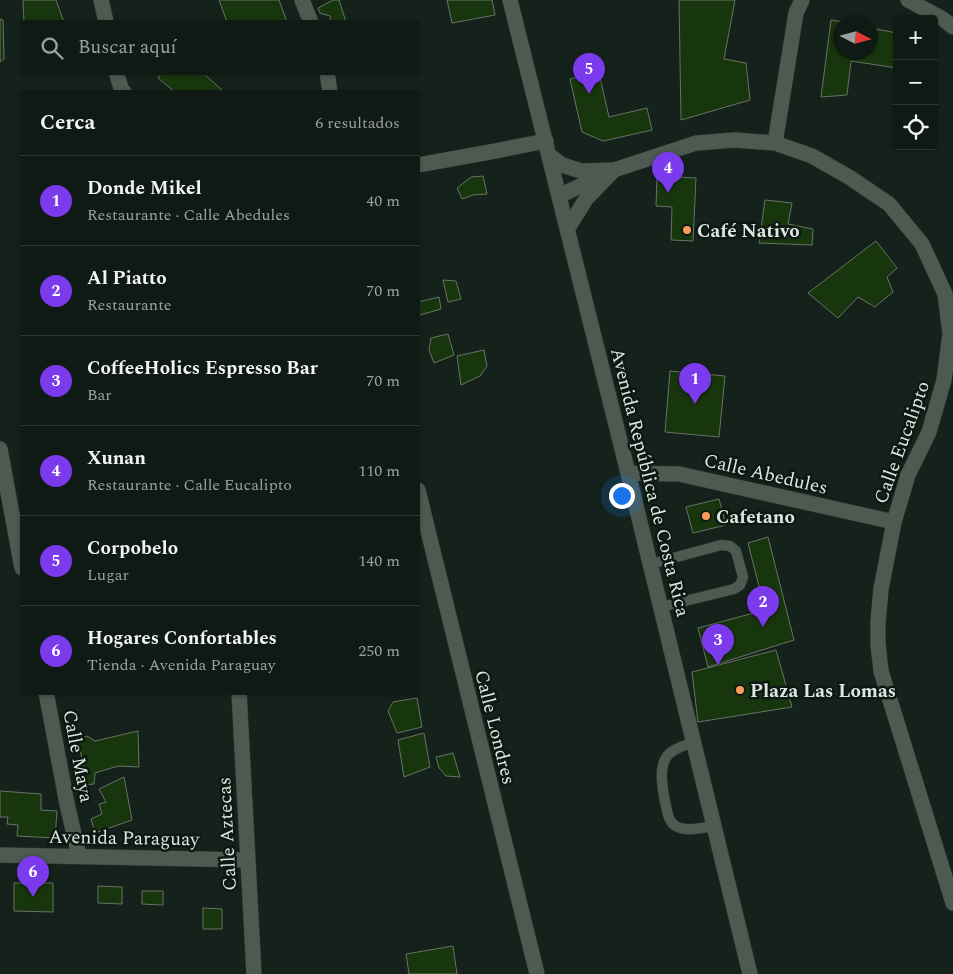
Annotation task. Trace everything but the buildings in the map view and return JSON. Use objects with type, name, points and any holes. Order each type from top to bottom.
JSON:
[{"type":"street","points":[[101,0],[106,20]]},
{"type":"street","points":[[302,0],[310,20]]},
{"type":"street","name":"Avenida República de Costa Rica","points":[[510,0],[568,228],[750,974]]},
{"type":"street","points":[[775,143],[796,13],[802,0]]},
{"type":"street","points":[[908,0],[953,27]]},
{"type":"street","points":[[117,75],[122,90]]},
{"type":"street","points":[[327,75],[330,90]]},
{"type":"street","name":"Calle Eucalipto","points":[[560,196],[614,170],[696,143],[735,140],[775,143],[812,156],[849,177],[889,204],[922,244],[945,294],[950,334],[944,380],[928,432],[908,475],[894,522],[881,589],[878,644],[881,671],[953,903]]},
{"type":"street","points":[[420,165],[490,152],[547,148],[562,165],[581,172],[614,170]]},
{"type":"street","points":[[568,228],[586,199],[614,170]]},
{"type":"street","points":[[0,449],[20,557]]},
{"type":"street","name":"Calle Abedules","points":[[628,473],[678,474],[894,522]]},
{"type":"street","name":"Calle Londres","points":[[420,498],[537,974]]},
{"type":"street","name":"Calle Maya","points":[[47,695],[79,856]]},
{"type":"street","name":"Calle Aztecas","points":[[239,695],[254,974]]},
{"type":"street","name":"Avenida Paraguay","points":[[0,855],[248,860]]},
{"type":"lane","points":[[650,564],[720,545],[730,546],[736,551],[743,577],[740,585],[734,589],[661,607]]},
{"type":"lane","points":[[694,742],[668,755],[663,766],[662,786],[668,817],[673,824],[684,829],[714,826]]},
{"type":"place","name":"Corpobelo","points":[[589,94]]},
{"type":"place","name":"Xunan","points":[[668,193]]},
{"type":"place","name":"Café Nativo","points":[[687,230]]},
{"type":"place","name":"Donde Mikel","points":[[695,404]]},
{"type":"place","name":"Cafetano","points":[[706,516]]},
{"type":"place","name":"Al Piatto","points":[[763,627]]},
{"type":"place","name":"CoffeeHolics Espresso Bar","points":[[718,665]]},
{"type":"place","name":"Plaza Las Lomas","points":[[740,690]]},
{"type":"place","name":"Hogares Confortables","points":[[33,897]]}]
